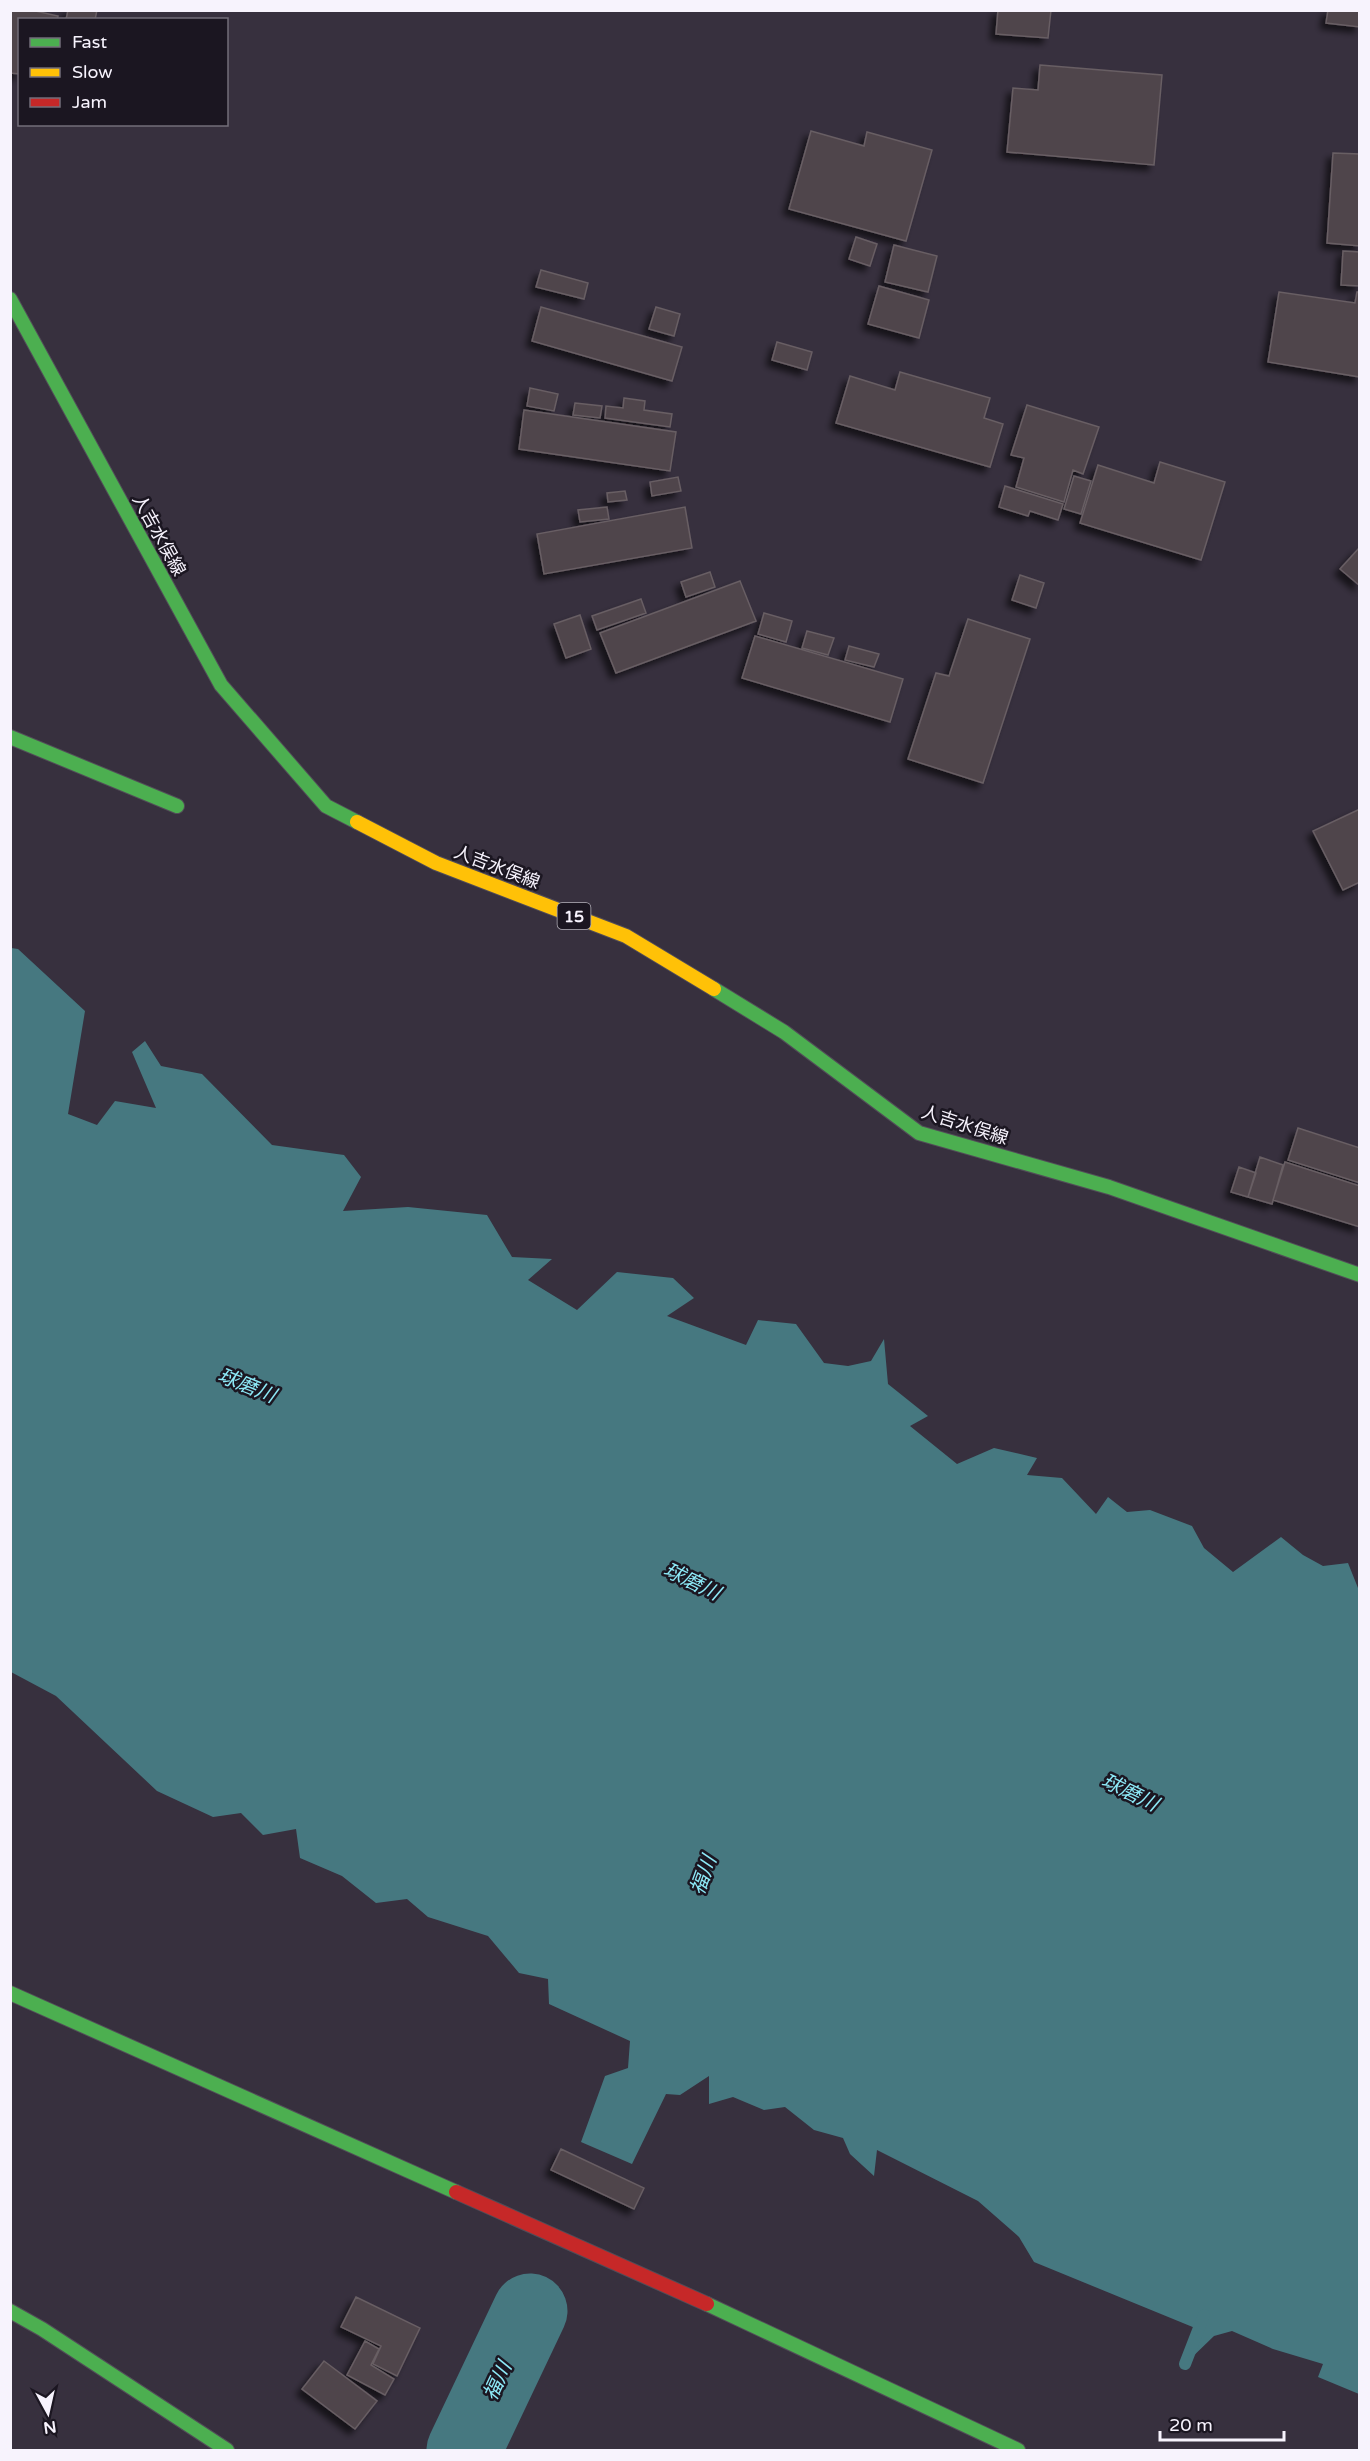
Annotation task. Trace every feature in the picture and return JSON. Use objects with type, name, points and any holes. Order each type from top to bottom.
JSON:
[{"type":"main road","name":"人吉水俣線","points":[[10,299],[221,685],[326,806],[436,863],[626,936],[784,1032],[919,1133],[1109,1187],[1359,1275]]},
{"type":"main road","points":[[10,737],[177,806]]},
{"type":"main road","points":[[10,1993],[314,2131],[644,2274],[1018,2451]]},
{"type":"main road","points":[[10,2312],[42,2329],[227,2451]]},
{"type":"water","name":"球磨川","points":[[11,948],[18,949],[85,1011],[68,1114],[97,1125],[115,1101],[156,1108],[132,1052],[145,1041],[161,1066],[202,1074],[272,1145],[344,1155],[361,1177],[343,1211],[408,1207],[487,1215],[512,1257],[552,1259],[528,1280],[577,1310],[617,1272],[673,1278],[694,1298],[667,1316],[746,1345],[758,1320],[796,1324],[824,1363],[848,1366],[871,1361],[884,1339],[888,1384],[928,1416],[910,1426],[957,1464],[994,1448],[1037,1458],[1027,1475],[1062,1478],[1096,1514],[1108,1497],[1127,1512],[1150,1510],[1192,1526],[1204,1548],[1233,1572],[1281,1537],[1303,1555],[1323,1566],[1348,1563],[1360,1593],[1359,2394],[1318,2377],[1323,2364],[1273,2349],[1232,2331],[1214,2336],[1185,2364],[1200,2330],[1034,2262],[1019,2237],[978,2201],[877,2150],[874,2176],[850,2154],[843,2138],[814,2130],[785,2107],[764,2110],[733,2097],[709,2104],[709,2076],[680,2095],[666,2094],[632,2164],[581,2142],[605,2076],[628,2068],[630,2041],[549,2004],[548,1979],[519,1973],[488,1936],[428,1917],[407,1899],[376,1903],[342,1876],[300,1858],[296,1829],[263,1835],[241,1813],[213,1817],[157,1791],[56,1696],[11,1672]]},
{"type":"building","points":[[10,10],[31,10],[58,16],[58,18],[18,18],[18,74],[10,73]]},
{"type":"building","points":[[68,10],[97,10],[95,18],[66,18]]},
{"type":"building","points":[[998,10],[1051,10],[1048,38],[996,34]]},
{"type":"building","points":[[1328,10],[1360,10],[1360,27],[1326,23]]},
{"type":"building","points":[[1040,65],[1162,75],[1154,165],[1007,152],[1013,88],[1038,90]]},
{"type":"building","points":[[811,131],[864,146],[867,132],[932,150],[906,241],[789,209]]},
{"type":"building","points":[[1333,153],[1360,154],[1360,246],[1327,243]]},
{"type":"building","points":[[856,237],[877,244],[870,266],[849,259]]},
{"type":"building","points":[[894,245],[937,256],[928,292],[885,282]]},
{"type":"building","points":[[1343,251],[1360,252],[1360,286],[1341,285]]},
{"type":"building","points":[[541,270],[588,283],[584,299],[536,287]]},
{"type":"building","points":[[879,286],[929,300],[919,338],[868,324]]},
{"type":"building","points":[[1279,292],[1355,303],[1357,292],[1360,292],[1360,377],[1268,362]]},
{"type":"building","points":[[541,307],[682,347],[672,381],[532,341]]},
{"type":"building","points":[[656,307],[680,314],[674,336],[649,329]]},
{"type":"building","points":[[777,342],[812,352],[807,370],[772,360]]},
{"type":"building","points":[[900,372],[990,398],[984,418],[1003,424],[990,467],[836,423],[850,376],[895,390]]},
{"type":"building","points":[[530,388],[558,394],[554,411],[527,406]]},
{"type":"building","points":[[624,398],[645,401],[644,410],[672,414],[670,427],[605,418],[606,406],[623,408]]},
{"type":"building","points":[[575,403],[602,406],[600,418],[573,415]]},
{"type":"building","points":[[1027,405],[1099,427],[1083,474],[1073,470],[1064,502],[1016,487],[1024,458],[1011,455]]},
{"type":"building","points":[[524,410],[676,432],[670,471],[519,449]]},
{"type":"building","points":[[1160,462],[1225,482],[1201,560],[1080,523],[1098,465],[1154,483]]},
{"type":"building","points":[[1074,476],[1091,481],[1081,514],[1064,509]]},
{"type":"building","points":[[678,477],[681,491],[652,496],[650,482]]},
{"type":"building","points":[[1005,486],[1063,504],[1058,520],[1030,511],[1028,516],[999,507]]},
{"type":"building","points":[[625,491],[627,500],[608,502],[607,493]]},
{"type":"building","points":[[607,507],[609,519],[580,522],[578,510]]},
{"type":"building","points":[[685,507],[692,548],[544,574],[537,534]]},
{"type":"building","points":[[1360,547],[1360,586],[1340,569]]},
{"type":"building","points":[[710,572],[715,587],[686,597],[681,582]]},
{"type":"building","points":[[1020,575],[1044,583],[1036,608],[1012,600]]},
{"type":"building","points":[[740,581],[756,621],[616,673],[600,633]]},
{"type":"building","points":[[641,599],[646,613],[597,630],[592,616]]},
{"type":"building","points":[[764,613],[792,621],[786,642],[758,634]]},
{"type":"building","points":[[580,615],[591,649],[566,658],[554,624]]},
{"type":"building","points":[[968,619],[1030,639],[983,783],[908,759],[936,673],[949,676]]},
{"type":"building","points":[[807,631],[834,638],[828,655],[802,648]]},
{"type":"building","points":[[755,636],[903,679],[890,722],[742,678]]},
{"type":"building","points":[[849,646],[879,654],[874,667],[845,660]]},
{"type":"building","points":[[1360,809],[1360,882],[1343,890],[1313,831]]},
{"type":"building","points":[[1298,1128],[1360,1148],[1360,1183],[1288,1160]]},
{"type":"building","points":[[1260,1157],[1283,1165],[1272,1204],[1248,1197]]},
{"type":"building","points":[[1285,1162],[1360,1186],[1360,1227],[1273,1200]]},
{"type":"building","points":[[1239,1167],[1256,1173],[1248,1197],[1231,1192]]},
{"type":"building","points":[[561,2149],[644,2188],[634,2209],[551,2170]]},
{"type":"building","points":[[356,2297],[420,2328],[397,2376],[373,2364],[381,2346],[341,2327]]},
{"type":"building","points":[[365,2341],[379,2349],[371,2365],[394,2379],[385,2395],[347,2375]]},
{"type":"building","points":[[324,2361],[377,2401],[355,2429],[302,2389]]},
{"type":"waterway","name":"福川","points":[[464,2450],[530,2311]]},
{"type":"waterway","points":[[1185,2364],[1204,2315]]},
{"type":"traffic: fast","points":[[10,299],[221,685],[326,806],[357,822]]},
{"type":"traffic: fast","points":[[10,737],[177,806]]},
{"type":"traffic: fast","points":[[714,989],[784,1032],[919,1133],[1109,1187],[1360,1275]]},
{"type":"traffic: fast","points":[[10,1993],[456,2192]]},
{"type":"traffic: fast","points":[[707,2304],[1018,2450]]},
{"type":"traffic: fast","points":[[10,2311],[42,2329],[227,2450]]},
{"type":"traffic: slow","points":[[357,822],[436,863],[626,936],[714,989]]},
{"type":"traffic: jam","points":[[456,2192],[707,2304]]}]
